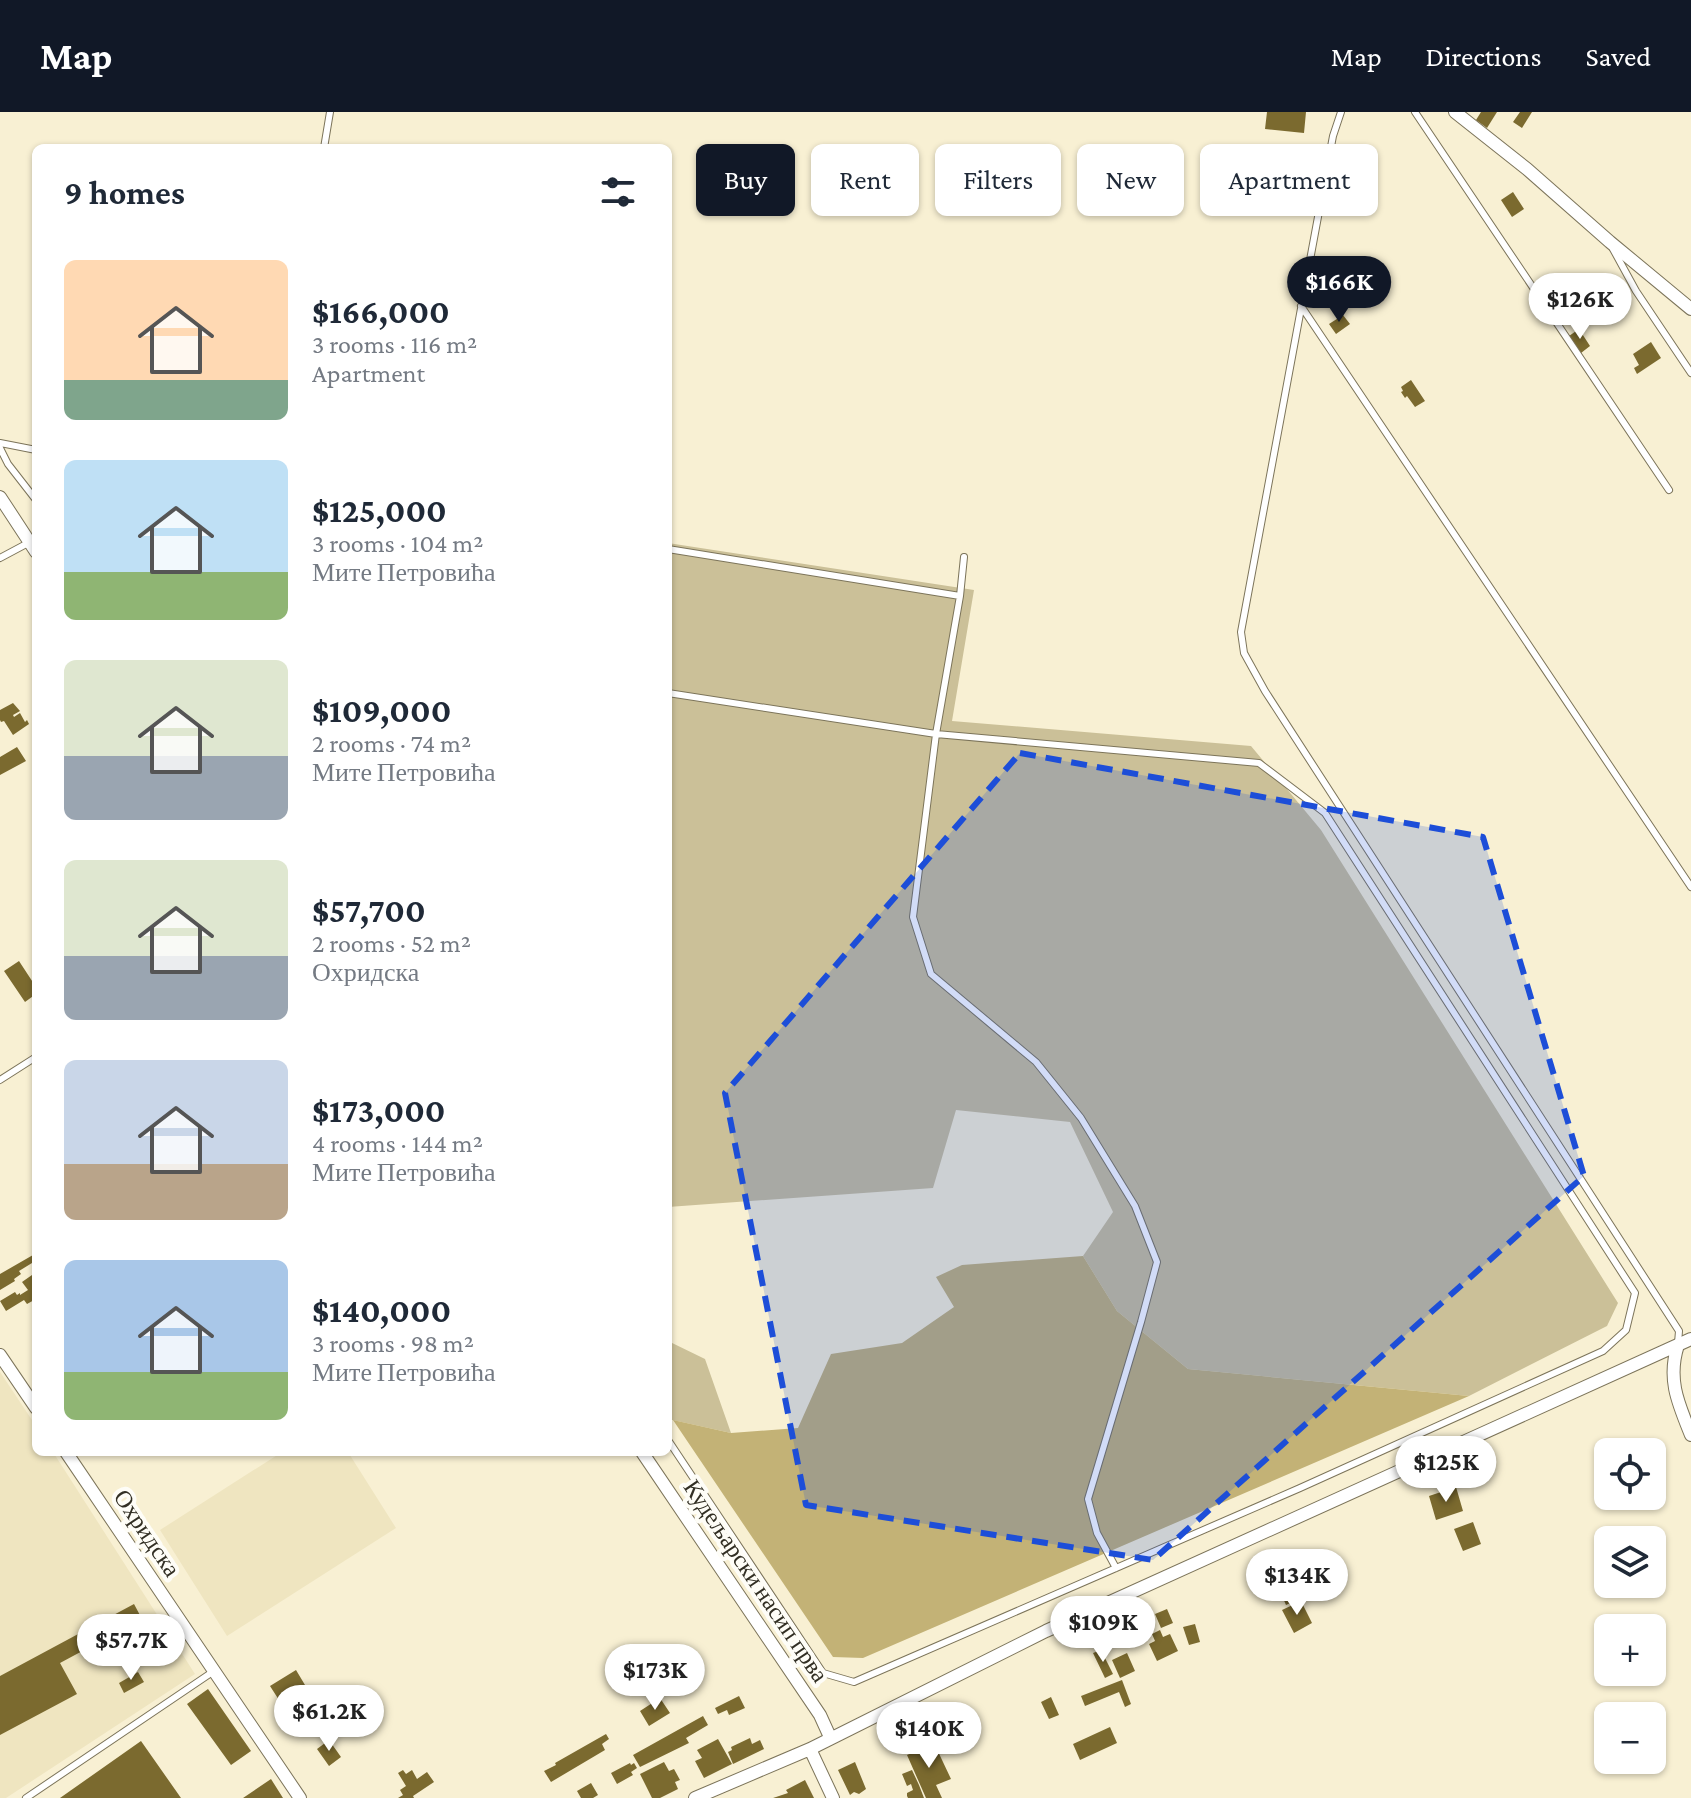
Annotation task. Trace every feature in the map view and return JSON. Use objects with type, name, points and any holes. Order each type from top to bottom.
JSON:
[{"type":"street","points":[[1455,112],[1691,309]]},
{"type":"street","points":[[0,497],[32,545]]},
{"type":"street","points":[[695,1798],[810,1749],[1046,1631],[1691,1339]]},
{"type":"street","points":[[1678,1345],[1672,1372],[1678,1404],[1691,1435]]},
{"type":"street","points":[[0,1355],[32,1402]]},
{"type":"street","name":"Охридска","points":[[69,1456],[300,1798]]},
{"type":"street","name":"Кудељарски насип прва","points":[[645,1456],[820,1715],[830,1737]]},
{"type":"street","points":[[810,1749],[833,1798]]},
{"type":"lane","points":[[325,144],[330,112]]},
{"type":"lane","points":[[1341,112],[1333,136],[1241,632],[1244,653],[1265,691],[1679,1331],[1678,1345]]},
{"type":"lane","points":[[1415,112],[1669,490]]},
{"type":"lane","points":[[1610,242],[1636,291],[1691,373]]},
{"type":"lane","points":[[1301,306],[1691,887]]},
{"type":"lane","points":[[0,446],[32,450]]},
{"type":"lane","points":[[0,446],[8,464],[32,495]]},
{"type":"lane","points":[[0,558],[32,547]]},
{"type":"lane","points":[[672,550],[960,596]]},
{"type":"lane","points":[[964,557],[936,734],[913,917],[931,974],[1036,1062],[1081,1118],[1135,1206],[1157,1262],[1088,1499],[1097,1533],[1116,1568]]},
{"type":"lane","points":[[672,694],[936,734],[1259,763],[1325,813],[1635,1293],[1626,1330],[1603,1351],[1300,1488],[854,1682],[823,1673],[672,1446]]},
{"type":"lane","points":[[0,1080],[32,1060]]},
{"type":"lane","points":[[26,1798],[214,1671]]},
{"type":"highlighted area","points":[[1020,753],[1483,837],[1584,1176],[1153,1560],[806,1505],[725,1093]]},
{"type":"shaded area","points":[[672,544],[974,590],[952,721],[1251,746],[1321,830],[1618,1303],[1607,1326],[1469,1396],[1188,1369],[1117,1311],[1083,1256],[1113,1212],[1070,1122],[956,1110],[933,1188],[672,1207]]},
{"type":"shaded area","points":[[1083,1256],[1117,1311],[1188,1369],[1469,1396],[863,1658],[833,1657],[673,1420],[731,1433],[798,1428],[831,1354],[902,1343],[954,1307],[936,1277],[962,1265]]},
{"type":"shaded area","points":[[672,1343],[705,1359],[731,1433],[672,1420]]},
{"type":"shaded area","points":[[0,1372],[32,1420],[32,1456],[56,1456],[195,1674],[6,1798],[0,1798]]},
{"type":"shaded area","points":[[276,1456],[351,1456],[396,1528],[227,1636],[160,1530]]},
{"type":"building","points":[[1267,112],[1306,112],[1304,133],[1265,129]]},
{"type":"building","points":[[1481,112],[1497,112],[1487,128],[1476,120]]},
{"type":"building","points":[[1520,112],[1532,112],[1522,128],[1513,122]]},
{"type":"building","points":[[1513,192],[1524,209],[1512,217],[1501,200]]},
{"type":"building","points":[[1343,315],[1350,324],[1336,334],[1329,324]]},
{"type":"building","points":[[1579,329],[1590,346],[1581,353],[1569,336]]},
{"type":"building","points":[[1651,342],[1661,358],[1637,374],[1634,368],[1639,365],[1633,354]]},
{"type":"building","points":[[1411,380],[1425,401],[1415,407],[1401,392],[1401,387]]},
{"type":"building","points":[[13,703],[20,711],[14,717],[20,713],[29,724],[13,735],[4,721],[1,722],[0,710]]},
{"type":"building","points":[[17,747],[26,761],[0,775],[0,757]]},
{"type":"building","points":[[19,961],[32,981],[32,997],[25,1002],[4,971]]},
{"type":"building","points":[[32,1256],[32,1263],[19,1271],[21,1274],[15,1281],[0,1290],[0,1274]]},
{"type":"building","points":[[32,1275],[32,1301],[27,1304],[24,1300],[6,1311],[0,1301],[15,1292],[20,1295],[28,1290],[22,1282]]},
{"type":"building","points":[[1456,1487],[1463,1511],[1436,1520],[1429,1496]]},
{"type":"building","points":[[1473,1522],[1481,1544],[1463,1551],[1454,1529]]},
{"type":"building","points":[[1290,1576],[1299,1599],[1286,1605],[1276,1582]]},
{"type":"building","points":[[1301,1601],[1312,1623],[1294,1633],[1282,1610]]},
{"type":"building","points":[[134,1604],[142,1619],[134,1623],[146,1647],[126,1658],[114,1634],[60,1663],[77,1694],[0,1735],[0,1676]]},
{"type":"building","points":[[1167,1609],[1173,1623],[1161,1628],[1155,1614]]},
{"type":"building","points":[[1134,1611],[1138,1622],[1122,1629],[1117,1618]]},
{"type":"building","points":[[1195,1624],[1200,1642],[1189,1645],[1183,1627]]},
{"type":"building","points":[[1160,1630],[1163,1637],[1170,1634],[1178,1651],[1157,1661],[1149,1644],[1155,1641],[1152,1634]]},
{"type":"building","points":[[1101,1650],[1113,1674],[1105,1678],[1093,1653]]},
{"type":"building","points":[[1127,1653],[1135,1671],[1120,1678],[1112,1660]]},
{"type":"building","points":[[296,1670],[311,1695],[286,1711],[270,1686]]},
{"type":"building","points":[[138,1672],[144,1682],[124,1693],[119,1683]]},
{"type":"building","points":[[1122,1680],[1131,1704],[1125,1707],[1119,1692],[1085,1706],[1081,1696]]},
{"type":"building","points":[[208,1689],[251,1751],[231,1765],[187,1704]]},
{"type":"building","points":[[739,1696],[745,1708],[729,1715],[727,1710],[718,1714],[715,1708]]},
{"type":"building","points":[[1051,1697],[1059,1715],[1049,1719],[1041,1702]]},
{"type":"building","points":[[660,1698],[670,1713],[649,1726],[640,1711]]},
{"type":"building","points":[[703,1716],[708,1725],[686,1738],[689,1743],[640,1767],[633,1755]]},
{"type":"building","points":[[1110,1727],[1117,1743],[1080,1760],[1073,1744]]},
{"type":"building","points":[[606,1734],[609,1739],[602,1744],[605,1750],[551,1782],[544,1771]]},
{"type":"building","points":[[750,1738],[752,1744],[760,1740],[764,1749],[733,1764],[728,1752],[732,1750],[731,1747]]},
{"type":"building","points":[[718,1739],[732,1764],[704,1778],[695,1761],[702,1758],[697,1750]]},
{"type":"building","points":[[329,1740],[341,1757],[329,1766],[317,1749]]},
{"type":"building","points":[[141,1741],[181,1798],[60,1798]]},
{"type":"building","points":[[934,1743],[951,1779],[936,1785],[942,1798],[926,1798],[907,1755]]},
{"type":"building","points":[[664,1762],[669,1771],[674,1769],[680,1780],[675,1782],[678,1789],[660,1798],[652,1798],[640,1774]]},
{"type":"building","points":[[855,1762],[866,1789],[850,1795],[838,1770]]},
{"type":"building","points":[[630,1763],[637,1768],[631,1772],[633,1775],[617,1784],[611,1773]]},
{"type":"building","points":[[403,1770],[406,1774],[412,1770],[417,1779],[427,1772],[434,1782],[414,1798],[398,1798],[403,1795],[400,1790],[406,1786],[398,1773]]},
{"type":"building","points":[[912,1770],[924,1798],[907,1796],[913,1790],[911,1784],[907,1786],[902,1774]]},
{"type":"building","points":[[271,1779],[283,1798],[243,1798]]},
{"type":"building","points":[[805,1780],[814,1798],[773,1798],[788,1793],[786,1790]]},
{"type":"building","points":[[591,1783],[598,1795],[581,1798],[577,1791]]}]
